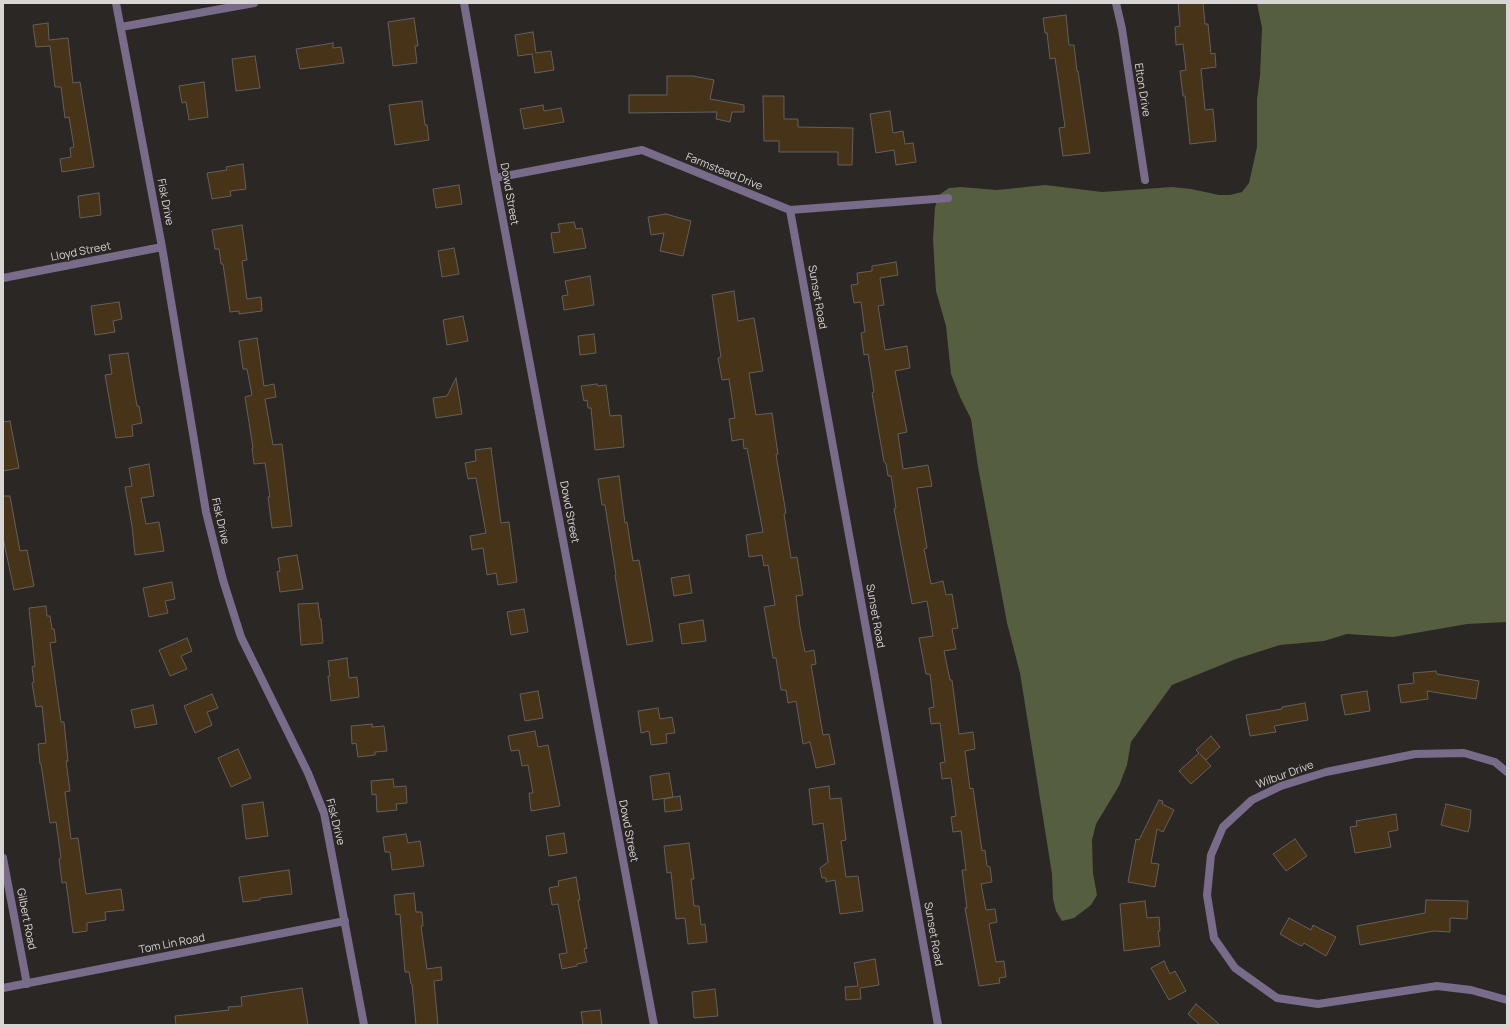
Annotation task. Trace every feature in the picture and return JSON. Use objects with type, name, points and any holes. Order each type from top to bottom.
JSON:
[{"type":"street","name":"Fisk Drive","points":[[116,3],[162,247],[206,512],[223,580],[241,637],[308,773],[324,813],[364,1025]]},
{"type":"street","points":[[121,27],[254,3]]},
{"type":"street","name":"Dowd Street","points":[[464,3],[495,178],[654,1025]]},
{"type":"street","name":"Elton Drive","points":[[1116,3],[1122,29],[1146,180]]},
{"type":"street","name":"Farmstead Drive","points":[[495,178],[642,150],[790,210],[948,198]]},
{"type":"street","name":"Sunset Road","points":[[790,210],[938,1025]]},
{"type":"street","name":"Lloyd Street","points":[[3,278],[162,247]]},
{"type":"street","name":"Wilbur Drive","points":[[1507,772],[1495,762],[1464,753],[1415,754],[1326,772],[1281,786],[1252,800],[1223,827],[1211,855],[1207,895],[1214,938],[1234,968],[1277,998],[1318,1004],[1437,986],[1471,990],[1507,1000]]},
{"type":"street","name":"Gilbert Road","points":[[3,858],[27,984]]},
{"type":"street","name":"Tom Lin Road","points":[[3,988],[345,922]]},
{"type":"green space","points":[[1257,3],[1507,3],[1507,622],[1467,624],[1393,637],[1347,634],[1324,641],[1280,645],[1236,659],[1172,685],[1131,742],[1127,765],[1119,786],[1096,824],[1092,840],[1093,873],[1097,895],[1091,905],[1074,918],[1062,921],[1056,911],[1053,899],[1052,874],[1020,673],[1007,623],[978,467],[971,419],[951,374],[946,326],[936,291],[933,239],[935,207],[939,195],[949,188],[961,187],[997,190],[1045,185],[1102,192],[1172,187],[1191,189],[1219,195],[1230,195],[1242,192],[1249,183],[1257,147],[1257,99],[1260,76],[1262,28]]},
{"type":"building","points":[[1178,3],[1203,3],[1205,24],[1208,24],[1211,54],[1215,53],[1216,67],[1201,69],[1205,110],[1213,109],[1216,141],[1190,144],[1185,96],[1183,96],[1180,71],[1186,70],[1183,44],[1176,45],[1175,27],[1180,26]]},
{"type":"building","points":[[1066,15],[1069,45],[1074,45],[1090,153],[1063,156],[1059,128],[1065,127],[1055,58],[1050,59],[1047,33],[1045,33],[1043,18]]},
{"type":"building","points":[[414,18],[418,46],[415,46],[417,63],[393,66],[388,22]]},
{"type":"building","points":[[48,23],[49,40],[68,38],[73,83],[80,82],[94,167],[62,172],[60,159],[71,157],[70,148],[74,147],[69,117],[65,118],[61,87],[55,87],[50,46],[36,47],[33,25]]},
{"type":"building","points":[[533,32],[536,53],[551,51],[554,70],[535,73],[532,54],[518,56],[515,35]]},
{"type":"building","points":[[333,43],[333,48],[341,47],[344,63],[300,69],[296,49]]},
{"type":"building","points":[[255,56],[260,88],[236,91],[232,59]]},
{"type":"building","points":[[667,76],[693,76],[714,80],[710,99],[744,105],[744,112],[732,112],[730,122],[716,119],[717,112],[629,113],[629,95],[667,95]]},
{"type":"building","points":[[204,82],[208,117],[189,120],[186,102],[182,103],[179,86]]},
{"type":"building","points":[[763,96],[784,96],[784,119],[798,119],[798,127],[853,128],[852,165],[838,165],[838,152],[779,152],[779,141],[764,141]]},
{"type":"building","points":[[422,101],[425,125],[427,125],[429,140],[395,145],[389,105]]},
{"type":"building","points":[[543,105],[544,111],[561,108],[564,122],[524,129],[520,109]]},
{"type":"building","points":[[890,111],[893,133],[903,131],[905,144],[913,143],[916,162],[896,165],[894,150],[876,153],[870,114]]},
{"type":"building","points":[[243,164],[246,189],[230,191],[231,196],[212,199],[207,173],[227,170],[226,167]]},
{"type":"building","points":[[459,185],[462,204],[436,208],[433,189]]},
{"type":"building","points":[[99,193],[101,215],[80,218],[78,196]]},
{"type":"building","points":[[666,214],[691,221],[683,256],[660,251],[664,233],[651,235],[648,217]]},
{"type":"building","points":[[574,222],[576,229],[582,228],[586,248],[554,253],[551,233],[560,232],[558,224]]},
{"type":"building","points":[[242,225],[247,260],[242,261],[247,299],[261,297],[262,311],[239,314],[239,311],[230,312],[223,264],[221,264],[219,249],[215,249],[212,230]]},
{"type":"building","points":[[454,248],[459,274],[442,277],[438,251]]},
{"type":"building","points":[[896,262],[898,275],[880,278],[884,305],[878,306],[885,350],[907,346],[910,368],[895,371],[907,432],[898,434],[903,469],[928,465],[932,486],[917,488],[927,548],[924,549],[931,584],[943,581],[946,595],[952,594],[958,628],[952,629],[956,649],[944,651],[950,680],[952,680],[959,734],[973,732],[975,749],[965,751],[970,789],[973,788],[982,851],[985,850],[987,866],[990,867],[992,882],[981,884],[986,910],[995,909],[997,922],[989,924],[996,962],[1004,961],[1006,977],[999,978],[1000,983],[979,986],[965,908],[967,908],[962,870],[966,870],[961,831],[953,832],[951,817],[956,816],[951,778],[942,779],[940,763],[945,762],[940,723],[931,724],[929,708],[934,707],[930,674],[926,674],[919,638],[933,636],[927,601],[912,604],[894,509],[896,508],[891,476],[888,476],[886,464],[884,462],[872,393],[874,392],[868,354],[864,355],[861,333],[865,332],[861,302],[854,303],[851,285],[858,284],[857,273],[872,271],[872,266]]},
{"type":"building","points":[[590,276],[594,305],[564,310],[562,296],[568,295],[565,281]]},
{"type":"building","points":[[734,291],[738,321],[754,318],[763,371],[749,373],[756,415],[772,413],[778,454],[776,455],[786,513],[784,514],[791,558],[797,557],[803,595],[796,596],[800,627],[805,652],[814,650],[816,664],[811,665],[823,735],[829,734],[835,764],[816,768],[810,742],[803,744],[796,701],[788,703],[786,690],[781,690],[776,658],[773,658],[764,607],[775,605],[768,565],[764,566],[762,555],[749,557],[746,535],[763,532],[747,448],[744,449],[743,439],[732,441],[729,419],[735,418],[729,379],[722,380],[718,358],[721,357],[712,295]]},
{"type":"building","points":[[119,302],[122,319],[113,321],[115,332],[95,335],[91,306]]},
{"type":"building","points":[[463,316],[468,341],[447,345],[443,320]]},
{"type":"building","points":[[594,334],[596,353],[580,355],[578,336]]},
{"type":"building","points":[[257,338],[264,386],[274,384],[276,397],[265,399],[273,445],[282,444],[292,526],[272,528],[268,497],[270,497],[265,463],[254,464],[245,397],[252,395],[247,369],[243,369],[239,341]]},
{"type":"building","points":[[128,353],[137,406],[139,406],[142,423],[132,425],[133,436],[116,438],[105,375],[112,374],[109,355]]},
{"type":"building","points":[[456,378],[462,414],[436,418],[433,398],[447,396]]},
{"type":"building","points":[[597,384],[598,386],[606,385],[610,416],[621,415],[624,447],[595,450],[591,408],[588,408],[587,400],[584,401],[581,386]]},
{"type":"building","points":[[10,421],[19,468],[3,471],[3,422]]},
{"type":"building","points":[[491,448],[501,523],[509,522],[517,582],[498,585],[496,573],[487,575],[483,548],[472,550],[470,536],[486,533],[476,478],[468,479],[465,463],[476,461],[475,450]]},
{"type":"building","points":[[149,464],[154,496],[141,498],[146,524],[159,522],[164,551],[135,555],[132,526],[125,487],[132,486],[129,468]]},
{"type":"building","points":[[619,476],[625,523],[627,522],[633,561],[639,560],[653,641],[627,645],[605,505],[602,505],[598,479]]},
{"type":"building","points":[[3,496],[10,496],[20,551],[27,550],[34,586],[14,590],[3,538]]},
{"type":"building","points":[[297,555],[303,589],[280,592],[277,572],[280,571],[278,558]]},
{"type":"building","points":[[689,575],[692,593],[674,596],[671,578]]},
{"type":"building","points":[[172,582],[175,599],[165,601],[168,613],[149,617],[143,588]]},
{"type":"building","points":[[318,603],[323,643],[301,645],[298,604]]},
{"type":"building","points":[[46,606],[47,616],[50,616],[56,642],[50,643],[61,722],[64,722],[68,761],[66,761],[70,791],[65,792],[71,839],[78,838],[86,894],[121,889],[124,910],[105,912],[106,920],[87,923],[87,931],[73,933],[66,882],[62,883],[59,859],[61,858],[56,822],[50,823],[40,764],[38,744],[46,743],[42,706],[36,707],[32,683],[34,682],[32,667],[35,666],[29,608]]},
{"type":"building","points":[[524,609],[528,632],[511,635],[507,612]]},
{"type":"building","points":[[703,620],[706,641],[682,644],[679,624]]},
{"type":"building","points":[[187,638],[192,651],[181,656],[187,669],[170,676],[159,650]]},
{"type":"building","points":[[347,658],[349,678],[357,677],[359,697],[331,701],[328,661]]},
{"type":"building","points":[[1436,671],[1437,674],[1479,681],[1476,699],[1427,691],[1428,699],[1401,703],[1398,685],[1414,683],[1413,673]]},
{"type":"building","points":[[538,691],[543,718],[525,721],[520,694]]},
{"type":"building","points":[[1367,691],[1370,711],[1345,715],[1341,695]]},
{"type":"building","points":[[212,694],[218,708],[207,712],[212,725],[195,733],[184,706]]},
{"type":"building","points":[[1305,703],[1308,720],[1274,726],[1276,732],[1250,736],[1246,715],[1282,709],[1282,707]]},
{"type":"building","points":[[153,705],[157,724],[135,728],[131,710]]},
{"type":"building","points":[[658,708],[660,719],[672,717],[675,733],[666,734],[667,743],[651,745],[649,731],[641,733],[638,711]]},
{"type":"building","points":[[372,724],[372,727],[384,726],[387,751],[375,752],[375,755],[358,757],[356,743],[352,744],[351,726]]},
{"type":"building","points":[[535,731],[538,747],[548,745],[560,806],[531,811],[529,793],[533,793],[528,765],[522,766],[519,750],[511,751],[508,736]]},
{"type":"building","points":[[1211,736],[1220,747],[1206,760],[1200,754],[1211,766],[1191,784],[1179,771],[1199,753],[1196,750]]},
{"type":"building","points":[[238,749],[251,778],[231,787],[218,758]]},
{"type":"building","points":[[669,773],[673,797],[653,800],[650,776]]},
{"type":"building","points":[[393,779],[394,787],[406,786],[407,803],[396,804],[397,810],[377,812],[376,794],[372,795],[371,781]]},
{"type":"building","points":[[829,786],[830,799],[841,798],[846,840],[841,841],[846,877],[858,876],[863,911],[840,914],[835,880],[826,882],[826,878],[822,878],[820,868],[828,862],[823,823],[813,825],[809,789]]},
{"type":"building","points":[[680,796],[682,810],[665,812],[664,799]]},
{"type":"building","points":[[1159,800],[1163,801],[1162,804],[1174,810],[1163,832],[1157,829],[1151,863],[1159,864],[1155,887],[1128,882],[1136,839],[1139,840]]},
{"type":"building","points":[[263,802],[268,836],[246,839],[242,805]]},
{"type":"building","points":[[1446,804],[1471,810],[1468,832],[1441,825]]},
{"type":"building","points":[[1396,814],[1398,830],[1388,832],[1391,847],[1355,853],[1350,827],[1357,826],[1356,821]]},
{"type":"building","points":[[564,833],[567,853],[549,856],[546,836]]},
{"type":"building","points":[[406,834],[408,843],[420,841],[424,866],[392,870],[390,852],[385,852],[383,837]]},
{"type":"building","points":[[1295,839],[1307,856],[1286,871],[1273,854]]},
{"type":"building","points":[[689,843],[694,879],[691,879],[694,906],[699,906],[701,925],[705,924],[707,942],[688,944],[685,918],[676,919],[671,872],[667,873],[664,846]]},
{"type":"building","points":[[289,870],[292,894],[260,898],[260,900],[243,902],[239,877]]},
{"type":"building","points":[[576,877],[580,900],[578,900],[587,948],[584,949],[587,962],[562,969],[559,954],[567,953],[558,904],[552,905],[549,888],[559,886],[558,881]]},
{"type":"building","points":[[414,893],[416,912],[422,912],[423,926],[421,926],[427,969],[441,967],[442,980],[434,981],[438,1025],[416,1025],[412,984],[409,972],[405,972],[400,914],[396,915],[394,895]]},
{"type":"building","points":[[1426,900],[1468,901],[1467,919],[1450,918],[1450,932],[1434,931],[1360,945],[1357,926],[1425,913]]},
{"type":"building","points":[[1145,901],[1147,918],[1159,917],[1160,931],[1158,931],[1160,946],[1124,951],[1120,904]]},
{"type":"building","points":[[1289,918],[1311,930],[1313,925],[1336,937],[1326,956],[1304,943],[1302,946],[1299,945],[1280,934]]},
{"type":"building","points":[[875,959],[879,985],[860,988],[861,999],[846,1000],[845,987],[858,986],[854,963]]},
{"type":"building","points":[[1164,961],[1170,974],[1175,971],[1186,991],[1169,1000],[1151,968]]},
{"type":"building","points":[[302,988],[308,1025],[176,1025],[175,1016],[229,1010],[228,1007],[242,1006],[241,997]]},
{"type":"building","points":[[715,989],[718,1016],[694,1018],[692,992]]},
{"type":"building","points":[[1196,1004],[1220,1025],[1200,1025],[1188,1014]]},
{"type":"building","points":[[600,1010],[602,1025],[583,1025],[581,1012]]}]
